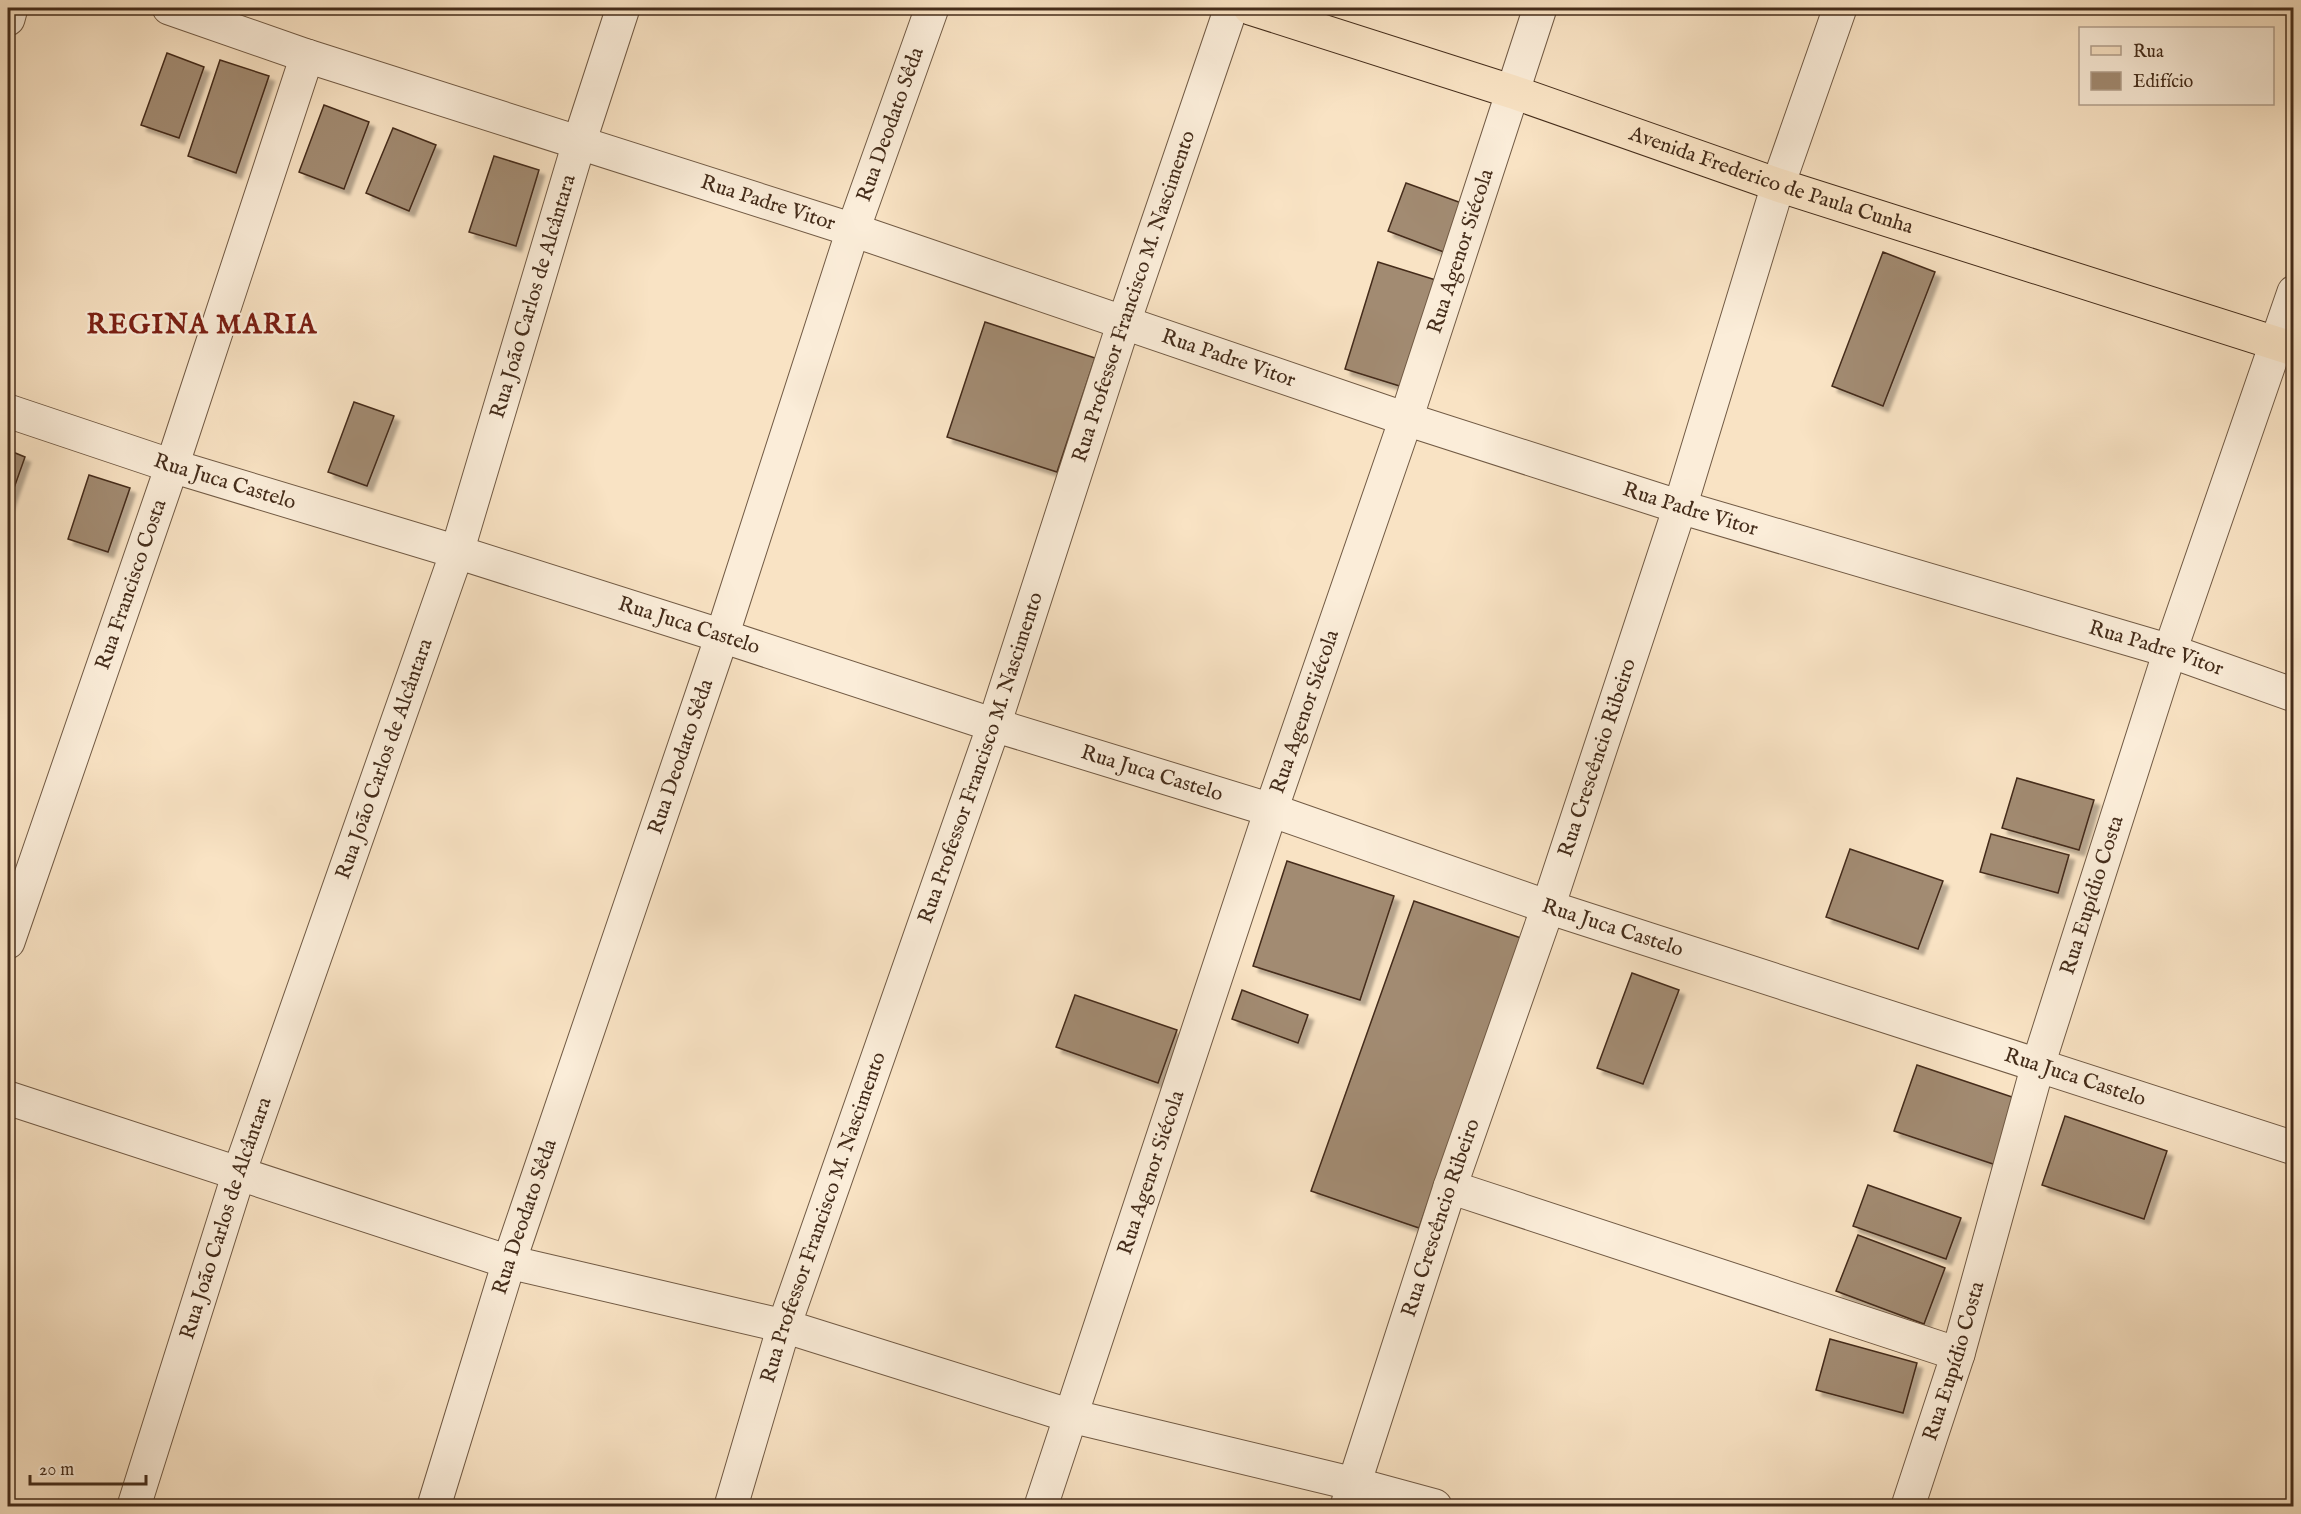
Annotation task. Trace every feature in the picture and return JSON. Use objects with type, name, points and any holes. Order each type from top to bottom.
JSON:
[{"type":"main road","name":"Avenida Frederico de Paula Cunha","points":[[1250,8],[1513,92],[1778,185],[2285,346]]},
{"type":"street","points":[[8,19],[11,8]]},
{"type":"street","name":"Rua Padre Vitor","points":[[169,8],[307,56],[853,230],[1406,419],[1680,507],[2170,651],[2294,694]]},
{"type":"street","name":"Rua João Carlos de Alcântara","points":[[134,1506],[239,1173],[457,552],[579,143],[623,8]]},
{"type":"street","name":"Rua Deodato Sêda","points":[[434,1506],[509,1262],[722,636],[853,230],[932,8]]},
{"type":"street","name":"Rua Professor Francisco M. Nascimento","points":[[731,1506],[784,1326],[994,725],[1124,322],[1231,8]]},
{"type":"street","name":"Rua Agenor Siécola","points":[[1041,1506],[1271,810],[1406,419],[1540,8]]},
{"type":"street","name":"Rua Crescêncio Ribeiro","points":[[1351,1495],[1450,1187],[1548,907],[1680,507],[1778,185],[1840,8]]},
{"type":"street","name":"Rua Francisco Costa","points":[[8,942],[172,466],[307,56]]},
{"type":"street","name":"Rua Eupídio Costa","points":[[1908,1506],[1958,1354],[2037,1065],[2170,651],[2285,346],[2294,292]]},
{"type":"street","name":"Rua Juca Castelo","points":[[8,411],[172,466],[457,552],[994,725],[1271,810],[1548,907],[2294,1148]]},
{"type":"street","points":[[8,1098],[509,1262],[784,1326],[1071,1416],[1351,1495],[1435,1506]]},
{"type":"street","points":[[1450,1187],[1958,1354]]},
{"type":"building","points":[[167,53],[204,67],[179,138],[141,125]]},
{"type":"building","points":[[220,60],[269,76],[236,173],[188,156]]},
{"type":"building","points":[[324,105],[369,122],[344,189],[299,172]]},
{"type":"building","points":[[393,128],[436,145],[409,211],[366,193]]},
{"type":"building","points":[[494,156],[539,170],[516,246],[469,232]]},
{"type":"building","points":[[1406,183],[1467,205],[1449,254],[1388,231]]},
{"type":"building","points":[[1883,252],[1935,272],[1883,406],[1832,386]]},
{"type":"building","points":[[1378,262],[1439,281],[1406,388],[1345,369]]},
{"type":"building","points":[[985,322],[1095,358],[1057,472],[947,437]]},
{"type":"building","points":[[354,402],[394,416],[367,486],[328,472]]},
{"type":"building","points":[[8,450],[25,457],[8,505]]},
{"type":"building","points":[[89,475],[130,488],[108,552],[68,539]]},
{"type":"building","points":[[2017,778],[2094,800],[2079,850],[2002,828]]},
{"type":"building","points":[[1991,834],[2069,855],[2058,893],[1980,872]]},
{"type":"building","points":[[1850,849],[1943,881],[1918,949],[1826,917]]},
{"type":"building","points":[[1287,861],[1394,896],[1360,1000],[1253,966]]},
{"type":"building","points":[[1414,901],[1521,938],[1419,1228],[1311,1191]]},
{"type":"building","points":[[1632,973],[1679,990],[1643,1084],[1597,1068]]},
{"type":"building","points":[[1242,990],[1308,1015],[1298,1043],[1232,1019]]},
{"type":"building","points":[[1075,995],[1177,1030],[1158,1083],[1056,1047]]},
{"type":"building","points":[[1917,1065],[2018,1099],[1996,1165],[1894,1131]]},
{"type":"building","points":[[2065,1116],[2167,1151],[2144,1219],[2042,1185]]},
{"type":"building","points":[[1868,1185],[1961,1218],[1946,1259],[1853,1226]]},
{"type":"building","points":[[1858,1235],[1945,1268],[1924,1324],[1836,1291]]},
{"type":"building","points":[[1830,1339],[1917,1363],[1903,1413],[1816,1390]]},
{"type":"district","name":"REGINA MARIA","points":[[202,326]]}]
